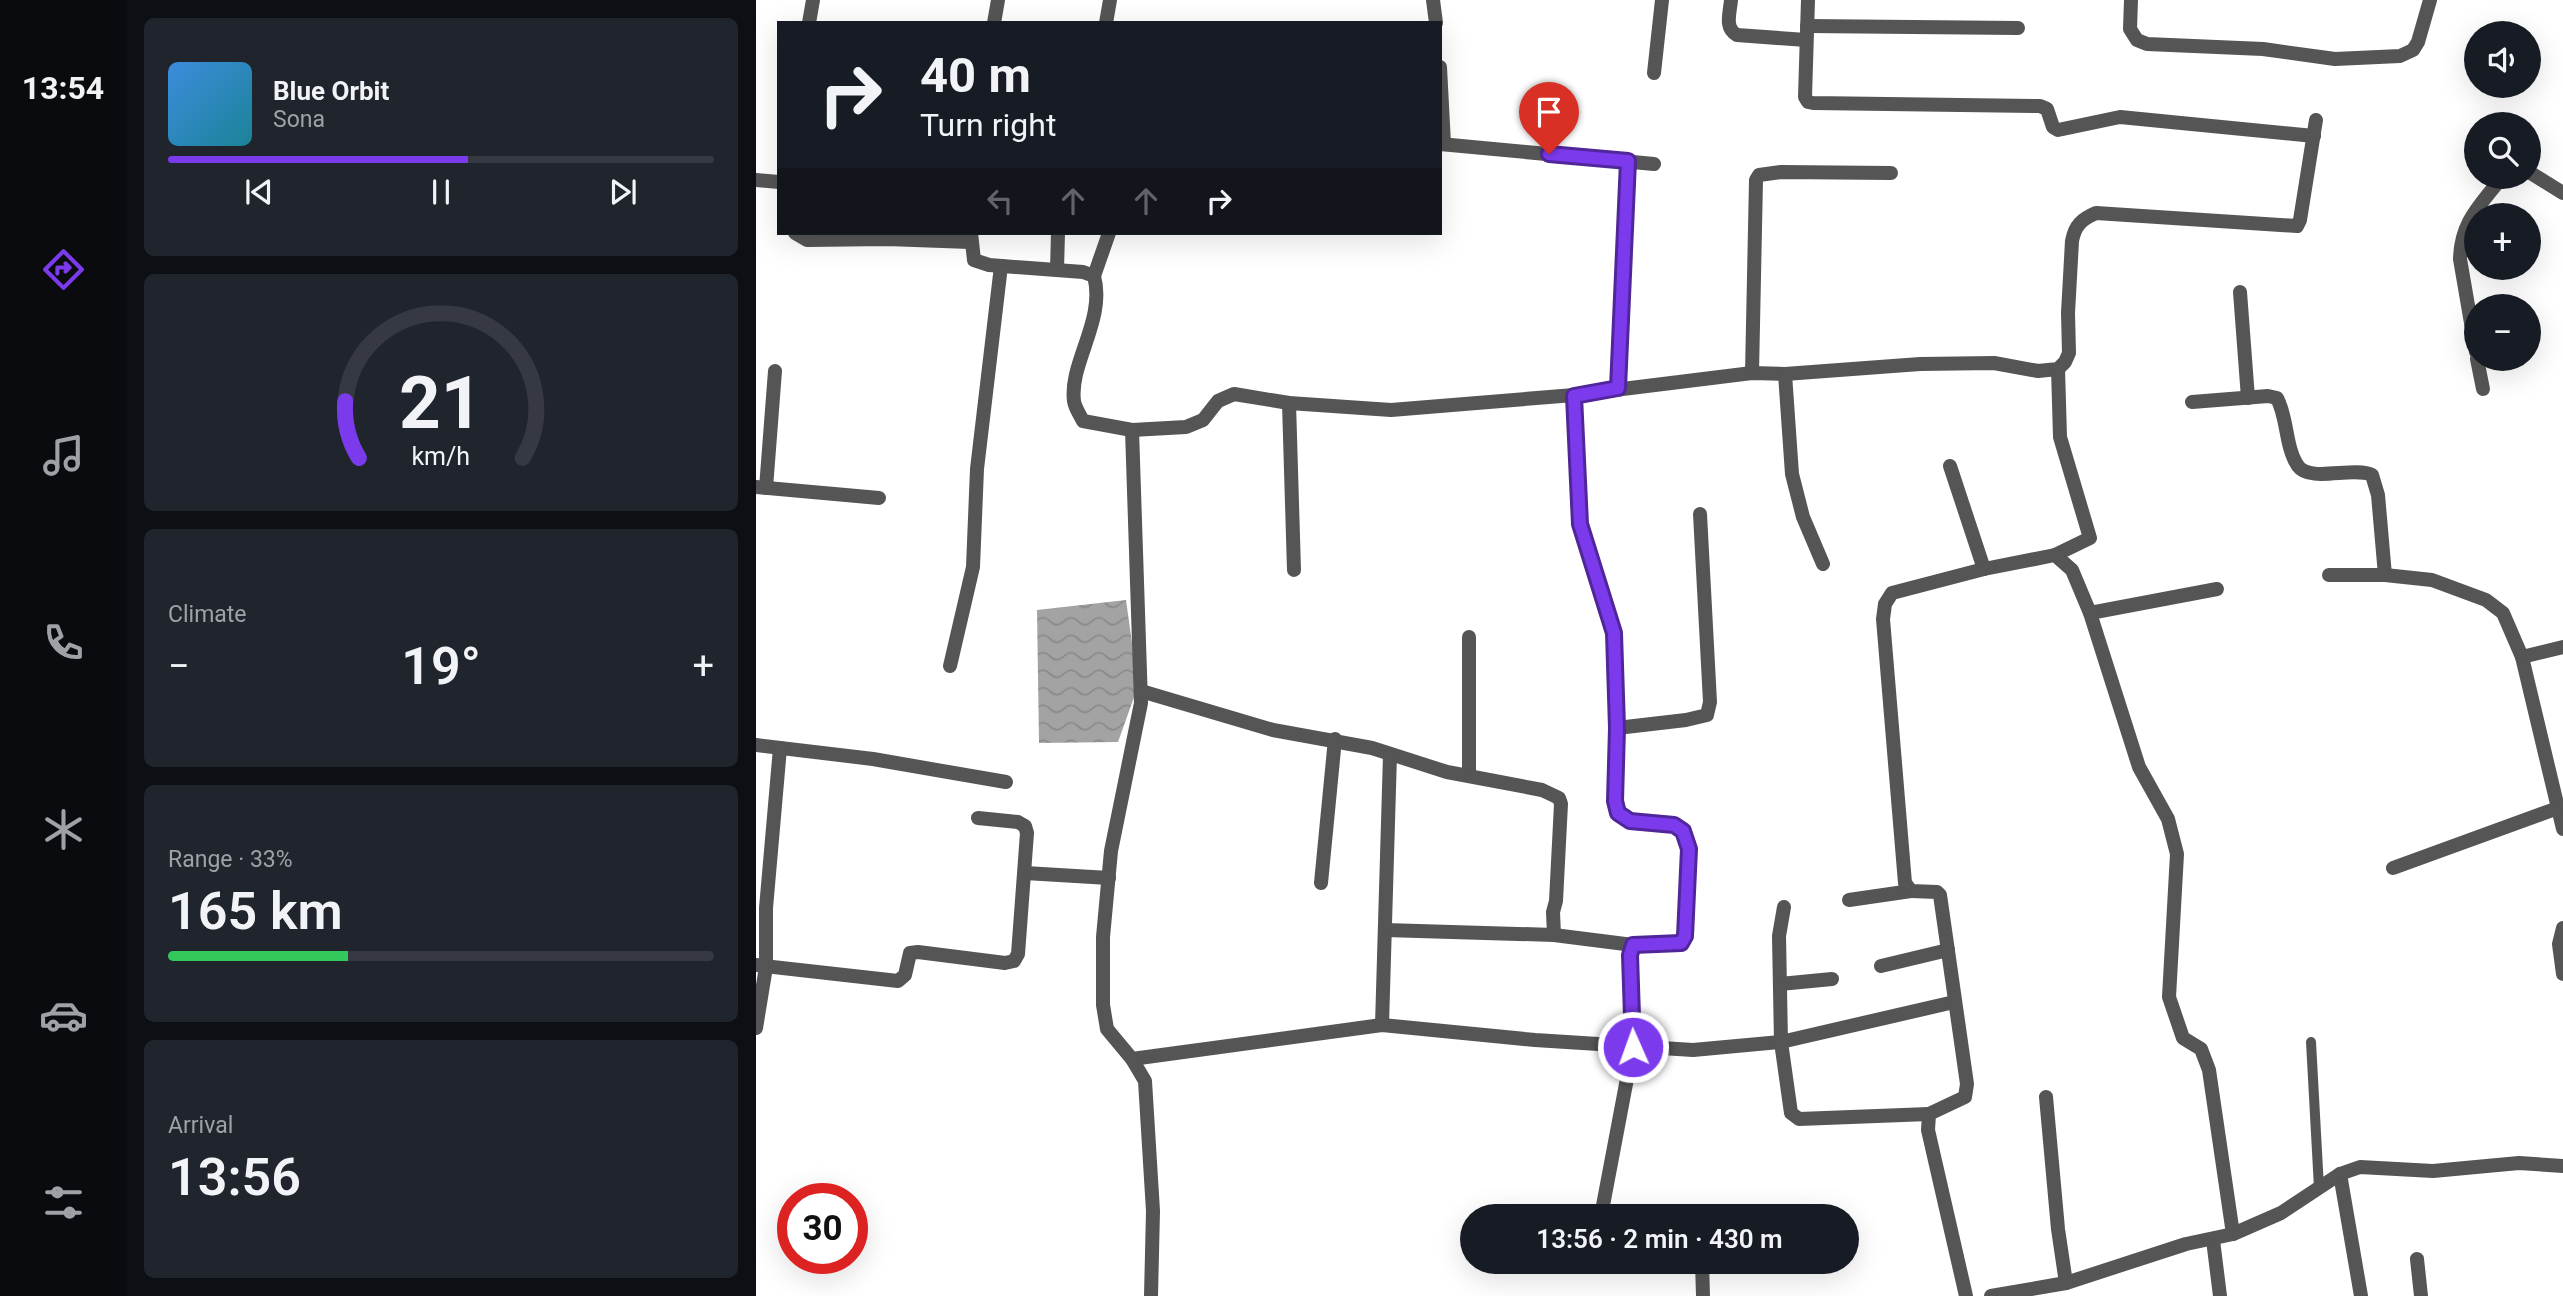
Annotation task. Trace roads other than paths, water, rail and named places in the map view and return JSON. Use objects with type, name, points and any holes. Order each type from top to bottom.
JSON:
[{"type":"street","points":[[809,21],[813,0]]},
{"type":"street","points":[[994,21],[998,0]]},
{"type":"street","points":[[1106,21],[1110,0]]},
{"type":"street","points":[[1433,0],[1436,21]]},
{"type":"street","points":[[1654,73],[1662,0]]},
{"type":"street","points":[[1731,0],[1728,26],[1737,35],[2018,28]]},
{"type":"street","points":[[1808,0],[1805,97],[1813,103],[2040,106],[2047,109],[2053,127],[2058,130],[2120,117],[2314,136]]},
{"type":"street","points":[[2131,0],[2130,29],[2137,40],[2147,44],[2263,49],[2335,59],[2400,56],[2413,50],[2418,42],[2430,0]]},
{"type":"street","points":[[1108,235],[1094,276],[1097,287],[1093,321],[1074,385],[1074,403],[1083,421],[1132,430],[1186,427],[1203,420],[1218,401],[1234,394],[1289,403],[1391,410],[1574,396],[1618,388],[1752,373],[1785,374],[1920,364],[1994,363],[2038,371],[2058,369],[2069,353],[2072,240],[2074,231],[2083,219],[2096,213],[2297,226],[2316,120]]},
{"type":"street","points":[[1442,144],[1654,164]]},
{"type":"street","points":[[1618,388],[1628,161]]},
{"type":"street","points":[[1752,373],[1756,180],[1759,175],[1781,172],[1891,173]]},
{"type":"street","points":[[2541,179],[2563,193]]},
{"type":"street","points":[[756,180],[777,182]]},
{"type":"street","points":[[2466,294],[2460,259],[2464,228],[2493,189]]},
{"type":"street","points":[[798,235],[807,240],[853,236],[970,237],[974,260],[989,265],[1083,272],[1094,276]]},
{"type":"street","points":[[1057,270],[1058,235]]},
{"type":"street","points":[[950,666],[973,567],[976,470],[1001,266]]},
{"type":"street","points":[[2240,292],[2248,398]]},
{"type":"street","points":[[1911,891],[1905,883],[1902,864],[1883,619],[1885,604],[1892,593],[1984,569],[2055,555],[2090,538],[2060,437],[2058,369]]},
{"type":"street","points":[[775,371],[761,487],[879,498]]},
{"type":"street","points":[[2479,371],[2483,389]]},
{"type":"street","points":[[1785,374],[1792,474],[1803,517],[1823,564]]},
{"type":"street","points":[[1385,930],[1554,935],[1633,945],[1681,943],[1685,936],[1689,849],[1683,831],[1674,825],[1630,821],[1618,813],[1615,801],[1617,728],[1614,633],[1580,524],[1574,396]]},
{"type":"street","points":[[2192,402],[2268,396],[2277,398],[2299,467],[2307,472],[2365,471],[2372,475],[2378,495],[2385,575]]},
{"type":"street","points":[[1289,403],[1294,570]]},
{"type":"street","points":[[1132,430],[1141,703],[1111,851],[1103,937],[1102,1005],[1107,1029],[1132,1059],[1145,1081],[1153,1211],[1151,1296]]},
{"type":"street","points":[[1950,466],[1984,569]]},
{"type":"street","points":[[1617,728],[1707,715],[1710,702],[1700,514]]},
{"type":"street","points":[[2055,555],[2072,570],[2090,612],[2139,767],[2168,819],[2177,854],[2169,997],[2183,1038],[2201,1049],[2209,1070],[2233,1234]]},
{"type":"street","points":[[2329,575],[2385,575],[2432,580],[2486,600],[2503,612],[2522,657],[2563,829]]},
{"type":"street","points":[[2090,612],[2217,589]]},
{"type":"street","points":[[1469,637],[1469,775]]},
{"type":"street","points":[[2522,657],[2563,647]]},
{"type":"street","points":[[1141,691],[1273,730],[1335,740],[1447,772],[1542,790],[1559,798],[1561,804],[1556,901],[1553,912],[1554,935]]},
{"type":"street","points":[[1321,883],[1335,740]]},
{"type":"street","points":[[756,745],[873,759],[1006,782]]},
{"type":"street","points":[[756,1028],[761,966],[761,907],[779,748]]},
{"type":"street","points":[[1382,1026],[1390,755]]},
{"type":"street","points":[[2393,868],[2558,808]]},
{"type":"street","points":[[761,966],[898,981],[905,975],[910,953],[1005,963],[1014,961],[1018,954],[1027,832],[1025,826],[1018,822],[978,818]]},
{"type":"street","points":[[1024,873],[1109,878]]},
{"type":"street","points":[[1784,907],[1779,936],[1781,1042],[1791,1113],[1798,1119],[1929,1114],[1965,1097],[1967,1084],[1940,895],[1937,892],[1911,891],[1849,900]]},
{"type":"street","points":[[2563,928],[2558,944],[2563,974]]},
{"type":"street","points":[[1603,1204],[1633,1047],[1630,955],[1633,945]]},
{"type":"street","points":[[1881,966],[1948,950]]},
{"type":"street","points":[[1780,984],[1832,979]]},
{"type":"street","points":[[1132,1059],[1382,1026],[1693,1050],[1781,1042],[1954,1002]]},
{"type":"street","points":[[2046,1097],[2058,1229],[2066,1283]]},
{"type":"street","points":[[1929,1114],[1928,1130],[1966,1296]]},
{"type":"street","points":[[1992,1296],[2045,1291],[2186,1244],[2233,1234],[2281,1213],[2340,1174],[2360,1167],[2432,1171],[2519,1163],[2563,1166]]},
{"type":"street","points":[[2340,1174],[2361,1296]]},
{"type":"street","points":[[2213,1240],[2220,1296]]},
{"type":"street","points":[[2417,1259],[2421,1296]]},
{"type":"street","points":[[1702,1274],[1703,1296]]},
{"type":"lane","points":[[2311,1042],[2319,1188]]},
{"type":"water","points":[[1126,600],[1138,686],[1118,742],[1039,743],[1037,610]]}]
